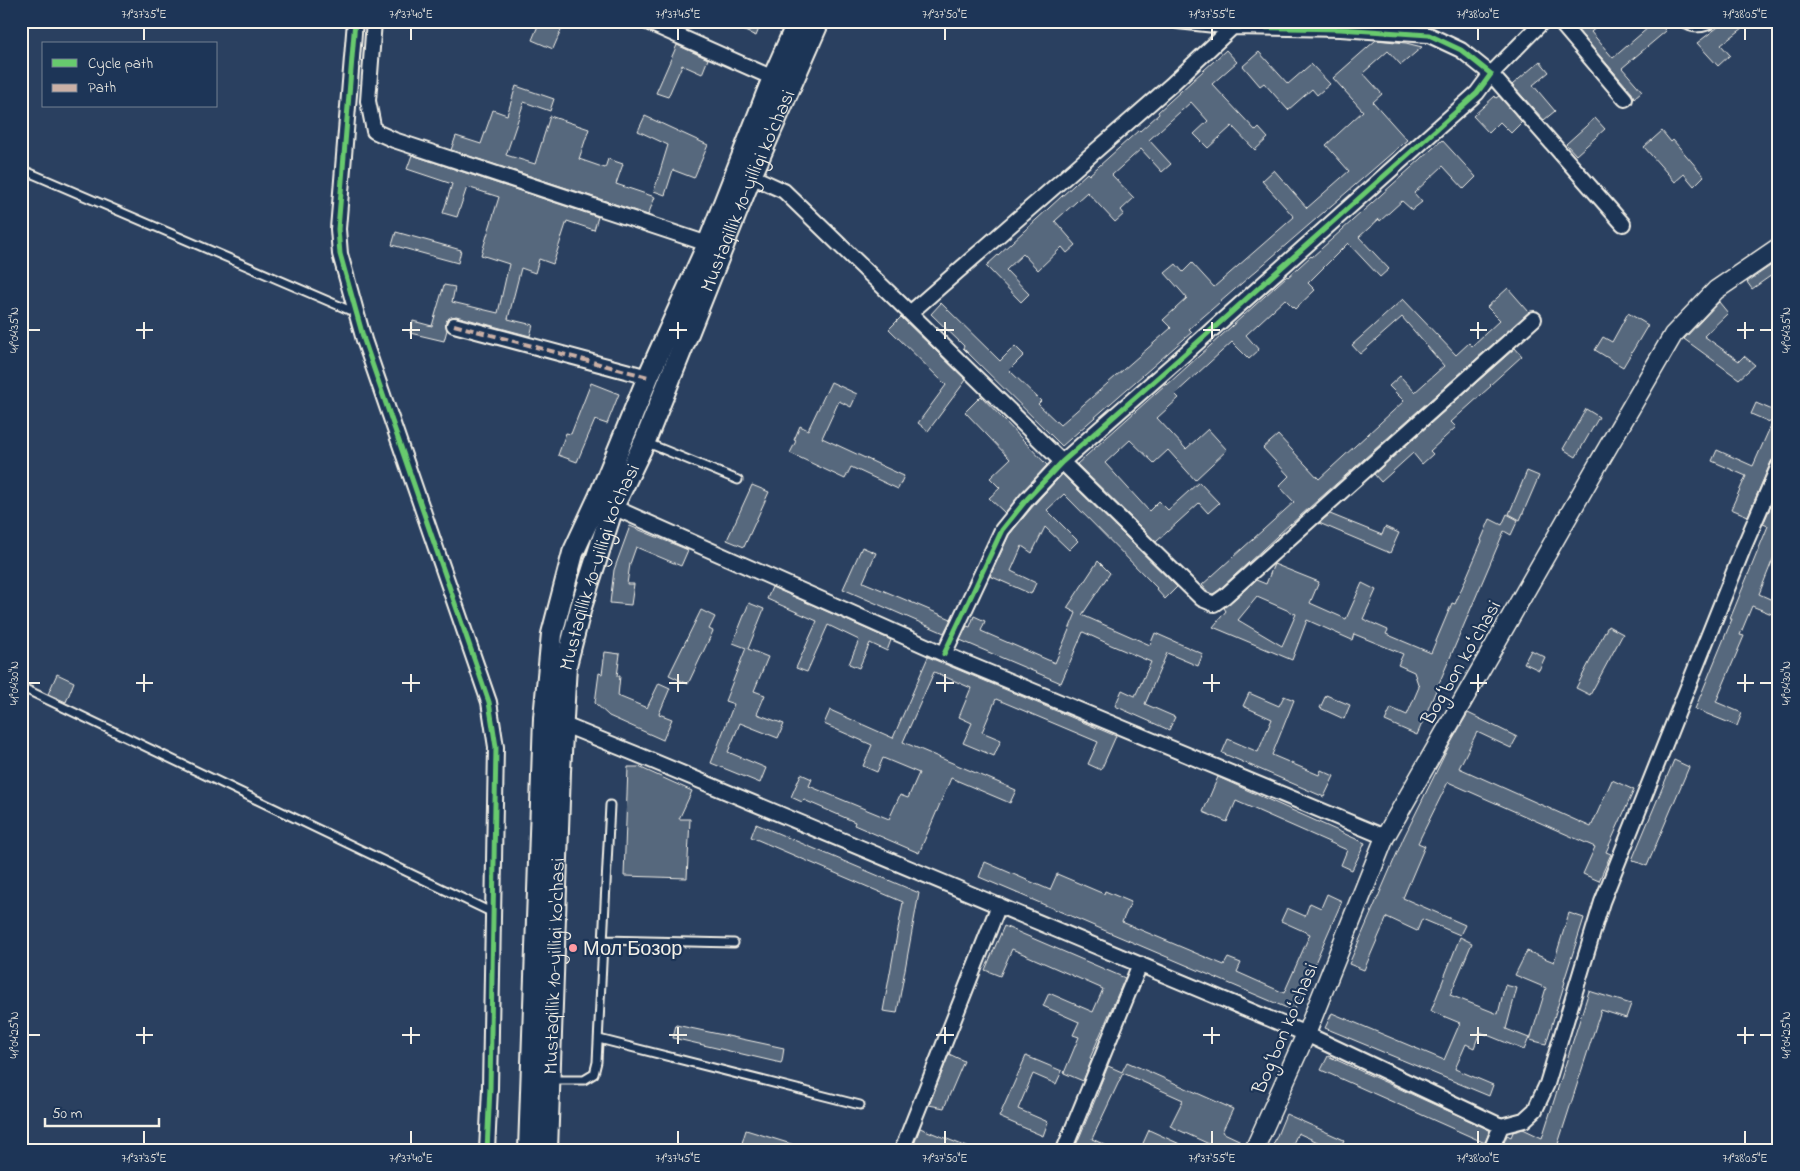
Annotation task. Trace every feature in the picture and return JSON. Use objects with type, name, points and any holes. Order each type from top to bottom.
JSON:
[{"type":"main road","name":"Mustaqillik 10-yilligi ko'chasi","points":[[529,1150],[544,718],[552,634],[573,553],[708,244],[773,78],[798,21]]},
{"type":"main road","name":"Mustaqillik 10-yilligi ko'chasi","points":[[547,1150],[560,772],[566,665],[581,607],[613,507],[645,441],[751,176],[819,21]]},
{"type":"street","points":[[356,21],[338,229],[340,254],[356,313],[489,702],[496,747],[487,1150]]},
{"type":"street","points":[[374,21],[368,101],[374,132],[708,244]]},
{"type":"street","points":[[645,21],[773,78]]},
{"type":"street","points":[[1178,21],[1429,35],[1461,50],[1491,74],[1623,224]]},
{"type":"street","points":[[944,654],[1002,530],[1027,498],[1062,462],[1477,93],[1491,74],[1543,21]]},
{"type":"street","points":[[1559,21],[1625,100]]},
{"type":"street","points":[[1687,21],[1689,23],[1705,24],[1709,21]]},
{"type":"street","points":[[910,313],[1171,85],[1236,24]]},
{"type":"street","points":[[751,176],[784,191],[1202,599],[1214,604],[1232,590],[1534,319]]},
{"type":"street","name":"Bogʻbon koʻchasi","points":[[1254,1150],[1306,1034],[1385,837],[1673,335],[1716,290],[1779,247]]},
{"type":"street","points":[[454,325],[648,378]]},
{"type":"street","points":[[544,718],[636,754],[1306,1034],[1501,1126],[1524,1120],[1535,1110],[1547,1084],[1602,902],[1742,549],[1779,465]]},
{"type":"street","points":[[613,507],[944,654],[1385,837]]},
{"type":"street","points":[[902,1150],[998,905]]},
{"type":"street","points":[[1064,1150],[1140,964]]},
{"type":"street","points":[[1491,1150],[1501,1126]]},
{"type":"lane","points":[[21,169],[356,313]]},
{"type":"lane","points":[[645,441],[738,480]]},
{"type":"lane","points":[[21,687],[493,914]]},
{"type":"lane","points":[[550,1080],[584,1080],[594,1074],[597,1062],[610,805]]},
{"type":"lane","points":[[603,940],[734,943]]},
{"type":"lane","points":[[599,1039],[860,1105]]},
{"type":"building","points":[[540,21],[565,21],[553,49],[532,40]]},
{"type":"building","points":[[722,21],[762,21],[756,36]]},
{"type":"building","points":[[1582,21],[1604,21],[1591,32],[1613,58],[1656,21],[1666,31],[1622,68],[1642,91],[1634,98],[1632,93],[1575,27]]},
{"type":"building","points":[[1726,21],[1752,21],[1721,45],[1730,55],[1718,66],[1697,43]]},
{"type":"building","points":[[1376,40],[1406,43],[1422,47],[1401,65],[1388,51],[1363,73],[1382,94],[1373,102],[1407,140],[1189,329],[1192,332],[1062,446],[931,314],[941,303],[1000,361],[1015,346],[1024,355],[1009,370],[1041,401],[1038,404],[1060,425],[1171,328],[1163,320],[1187,298],[1165,273],[1176,264],[1183,272],[1192,263],[1214,287],[1294,217],[1262,181],[1274,170],[1307,208],[1349,171],[1326,145],[1363,111],[1333,78]]},
{"type":"building","points":[[677,45],[708,59],[702,74],[682,65],[668,97],[656,93]]},
{"type":"building","points":[[1226,50],[1237,62],[1212,84],[1256,131],[1259,128],[1268,138],[1255,150],[1232,126],[1208,148],[1194,134],[1208,121],[1191,102],[1149,140],[1171,164],[1162,172],[1141,149],[1112,175],[1134,198],[1121,210],[1124,214],[1115,222],[1087,192],[1055,221],[1076,245],[1067,253],[1062,247],[1038,270],[1023,254],[1006,270],[1029,294],[1021,302],[986,266],[1087,173],[1089,175],[1159,114],[1158,112]]},
{"type":"building","points":[[1259,52],[1288,84],[1311,64],[1330,84],[1317,95],[1312,89],[1288,110],[1264,83],[1260,86],[1243,66]]},
{"type":"building","points":[[1540,61],[1549,72],[1533,85],[1555,111],[1544,120],[1512,85]]},
{"type":"building","points":[[516,86],[554,99],[550,111],[524,102],[506,155],[535,164],[550,116],[589,129],[579,159],[605,168],[608,159],[623,164],[616,184],[655,197],[648,215],[451,150],[456,136],[481,144],[493,110],[507,115]]},
{"type":"building","points":[[1495,96],[1496,98],[1499,96],[1522,122],[1511,133],[1500,122],[1489,133],[1473,116]]},
{"type":"building","points":[[645,116],[708,145],[694,178],[673,170],[665,195],[654,191],[668,145],[638,131]]},
{"type":"building","points":[[1595,118],[1605,129],[1576,155],[1566,144]]},
{"type":"building","points":[[1662,131],[1671,142],[1673,140],[1704,176],[1694,186],[1684,174],[1675,182],[1644,147]]},
{"type":"building","points":[[1442,140],[1476,177],[1464,189],[1443,166],[1414,193],[1422,202],[1412,210],[1402,201],[1359,237],[1389,269],[1380,277],[1348,243],[1308,283],[1315,290],[1295,309],[1285,299],[1246,335],[1259,350],[1249,359],[1232,342],[1175,394],[1179,398],[1157,418],[1186,449],[1208,429],[1227,450],[1195,480],[1168,450],[1154,463],[1130,440],[1105,463],[1149,511],[1159,501],[1168,510],[1199,482],[1219,503],[1208,513],[1199,503],[1156,542],[1077,464]]},
{"type":"building","points":[[412,155],[598,217],[594,230],[567,221],[553,264],[539,259],[535,273],[521,268],[508,319],[533,325],[530,336],[456,316],[448,319],[446,322],[447,330],[444,341],[410,333],[413,321],[432,326],[444,285],[455,287],[452,302],[498,313],[509,264],[481,255],[499,197],[467,187],[457,217],[443,213],[452,184],[407,169]]},
{"type":"building","points":[[396,232],[461,250],[458,263],[392,245]]},
{"type":"building","points":[[1779,260],[1779,270],[1752,289],[1747,282]]},
{"type":"building","points":[[1508,288],[1529,312],[1290,525],[1291,523],[1219,590],[1213,594],[1209,593],[1202,585],[1294,502],[1279,486],[1289,476],[1263,448],[1278,435],[1319,479],[1404,401],[1389,386],[1400,376],[1415,392],[1444,366],[1402,317],[1360,354],[1352,345],[1403,299],[1456,355],[1469,343],[1472,346],[1500,320],[1487,307]]},
{"type":"building","points":[[1719,302],[1728,313],[1704,336],[1739,361],[1744,356],[1755,365],[1739,379],[1684,339]]},
{"type":"building","points":[[1628,313],[1648,325],[1623,367],[1595,350],[1603,337],[1612,342]]},
{"type":"building","points":[[901,317],[966,380],[928,431],[918,423],[946,385],[889,329]]},
{"type":"building","points":[[1515,348],[1522,356],[1451,422],[1456,427],[1430,451],[1433,454],[1422,464],[1413,453],[1381,482],[1374,474]]},
{"type":"building","points":[[831,382],[857,394],[851,407],[839,401],[822,438],[904,476],[898,489],[851,467],[845,479],[790,453],[800,426],[808,430]]},
{"type":"building","points":[[591,383],[619,394],[607,424],[595,420],[577,462],[558,455],[566,433],[571,434]]},
{"type":"building","points":[[981,396],[1047,465],[1005,513],[989,498],[1000,488],[990,478],[1010,459],[965,412]]},
{"type":"building","points":[[1756,403],[1777,412],[1779,408],[1779,456],[1771,462],[1748,516],[1731,509],[1746,476],[1712,461],[1717,450],[1753,466],[1772,423],[1751,414]]},
{"type":"building","points":[[1586,409],[1599,417],[1576,457],[1563,449]]},
{"type":"building","points":[[1527,471],[1539,476],[1520,520],[1509,514]]},
{"type":"building","points":[[1062,474],[1177,587],[1165,599],[1157,588],[1064,494],[1047,510],[1078,541],[1069,550],[1045,527],[1032,553],[1022,546],[1011,571],[1036,583],[1031,594],[990,576],[1009,535]]},
{"type":"building","points":[[752,485],[769,492],[744,547],[727,540]]},
{"type":"building","points":[[1779,488],[1779,544],[1759,594],[1779,603],[1779,617],[1752,606],[1740,635],[1744,636],[1716,702],[1742,713],[1737,726],[1695,709],[1768,526],[1763,524]]},
{"type":"building","points":[[1330,514],[1382,535],[1385,527],[1399,533],[1390,553],[1319,523]]},
{"type":"building","points":[[1507,514],[1518,520],[1511,535],[1504,531],[1417,735],[1385,721],[1391,708],[1407,715],[1419,687],[1414,672],[1398,665],[1403,654],[1354,634],[1352,640],[1307,620],[1292,660],[1213,627],[1226,611],[1224,608],[1256,580],[1266,584],[1274,564],[1319,582],[1310,603],[1346,619],[1362,583],[1376,590],[1363,619],[1388,630],[1386,634],[1431,653],[1452,603],[1455,604],[1490,519],[1502,525]],"holes":[[[1257,597],[1296,614],[1282,646],[1238,620]]]},
{"type":"building","points":[[630,526],[688,550],[681,566],[636,547],[630,564],[627,584],[634,584],[631,605],[610,603],[614,570]]},
{"type":"building","points":[[862,547],[876,553],[863,582],[951,619],[944,633],[843,589]]},
{"type":"building","points":[[1098,561],[1110,573],[1082,615],[1150,645],[1155,633],[1203,654],[1198,666],[1167,653],[1145,704],[1175,717],[1169,730],[1115,706],[1122,690],[1135,696],[1151,662],[1083,632],[1061,683],[960,640],[967,626],[970,627],[974,616],[985,621],[981,631],[1055,663],[1076,613],[1067,608]]},
{"type":"building","points":[[772,587],[891,640],[887,651],[870,643],[859,668],[849,664],[859,640],[828,625],[807,672],[796,668],[817,621],[767,599]]},
{"type":"building","points":[[749,603],[764,609],[748,649],[768,657],[754,691],[765,695],[757,714],[784,724],[778,738],[740,723],[728,752],[766,768],[760,783],[711,763],[734,704],[725,701],[746,648],[733,643]]},
{"type":"building","points":[[701,610],[715,617],[709,629],[713,631],[688,684],[669,675]]},
{"type":"building","points":[[1608,626],[1623,634],[1590,695],[1576,688]]},
{"type":"building","points":[[1531,650],[1545,657],[1539,670],[1524,663]]},
{"type":"building","points":[[605,652],[620,654],[617,676],[620,676],[618,696],[647,708],[659,683],[670,688],[659,714],[672,719],[663,740],[609,716],[595,703],[599,673],[602,674]]},
{"type":"building","points":[[928,657],[1116,736],[1101,770],[1088,764],[1098,742],[996,699],[982,732],[1001,740],[994,756],[963,743],[972,723],[959,717],[971,688],[934,672],[903,742],[1016,790],[1010,803],[951,778],[919,853],[854,825],[855,822],[804,800],[802,802],[791,797],[801,774],[812,779],[809,786],[889,819],[900,795],[908,798],[919,773],[883,758],[877,772],[863,766],[872,745],[824,724],[830,710],[893,738]]},
{"type":"building","points":[[57,674],[74,682],[66,702],[48,694]]},
{"type":"building","points":[[1249,693],[1279,706],[1284,696],[1294,700],[1272,755],[1319,775],[1321,770],[1334,776],[1324,797],[1222,753],[1228,739],[1258,752],[1272,719],[1243,706]]},
{"type":"building","points":[[1326,695],[1350,705],[1344,719],[1320,708]]},
{"type":"building","points":[[1468,713],[1517,737],[1511,748],[1477,732],[1459,768],[1591,827],[1612,780],[1634,790],[1606,852],[1611,854],[1599,881],[1583,874],[1595,847],[1448,782],[1418,843],[1425,846],[1403,898],[1465,925],[1460,935],[1422,919],[1417,931],[1387,917],[1364,970],[1349,964],[1404,837],[1449,746]]},
{"type":"building","points":[[1674,760],[1689,767],[1647,866],[1632,860]]},
{"type":"building","points":[[628,767],[639,767],[692,791],[679,819],[690,819],[687,878],[624,876]]},
{"type":"building","points":[[1218,777],[1365,843],[1352,870],[1341,865],[1347,850],[1236,801],[1227,822],[1203,812]]},
{"type":"building","points":[[756,824],[919,893],[897,1013],[883,1011],[903,902],[751,837]]},
{"type":"building","points":[[985,862],[1050,890],[1057,874],[1104,894],[1105,891],[1131,902],[1122,922],[1224,965],[1228,958],[1241,963],[1237,972],[1284,993],[1310,934],[1281,921],[1287,908],[1305,916],[1310,903],[1321,908],[1327,894],[1342,901],[1294,1011],[979,877]]},
{"type":"building","points":[[1569,913],[1584,918],[1546,1044],[1530,1040],[1546,988],[1515,975],[1527,951],[1554,962]]},
{"type":"building","points":[[1004,926],[1125,978],[1090,1058],[1092,1059],[1083,1081],[1064,1073],[1079,1037],[1073,1035],[1079,1022],[1043,1006],[1049,993],[1093,1012],[1103,989],[1012,949],[1000,976],[985,970]]},
{"type":"building","points":[[1460,937],[1472,943],[1450,995],[1498,1014],[1505,985],[1517,988],[1506,1029],[1529,1038],[1524,1050],[1480,1032],[1474,1048],[1466,1044],[1455,1069],[1493,1085],[1489,1096],[1325,1028],[1332,1013],[1444,1060],[1460,1023],[1431,1011]]},
{"type":"building","points":[[1589,991],[1631,1004],[1626,1018],[1601,1010],[1558,1144],[1571,1150],[1501,1150],[1507,1135],[1511,1137],[1513,1132],[1523,1129],[1542,1138]]},
{"type":"building","points":[[676,1025],[784,1048],[782,1061],[781,1063],[673,1038]]},
{"type":"building","points":[[949,1054],[964,1061],[944,1108],[929,1105]]},
{"type":"building","points":[[1026,1056],[1062,1071],[1056,1084],[1033,1074],[1018,1109],[1048,1122],[1043,1136],[999,1117]]},
{"type":"building","points":[[1328,1056],[1490,1130],[1485,1143],[1321,1070]]},
{"type":"building","points":[[1127,1062],[1233,1109],[1222,1132],[1239,1140],[1235,1150],[1222,1150],[1170,1126],[1183,1100],[1123,1073],[1092,1139],[1116,1150],[1074,1150],[1108,1066],[1122,1072]]},
{"type":"building","points":[[1286,1114],[1344,1140],[1339,1150],[1335,1150],[1298,1133],[1290,1150],[1271,1150]]},
{"type":"building","points":[[920,1128],[972,1149],[972,1150],[912,1150]]},
{"type":"building","points":[[746,1130],[801,1147],[800,1150],[763,1150],[742,1143]]},
{"type":"building","points":[[1149,1130],[1193,1150],[1140,1150]]},
{"type":"marked path","points":[[454,325],[648,377]]},
{"type":"cycle path","points":[[355,21],[338,229],[340,254],[364,340],[489,702],[496,747],[490,1088],[487,1150]]},
{"type":"cycle path","points":[[944,654],[1002,530],[1027,499],[1062,462],[1477,93],[1491,74],[1461,50],[1429,35],[1340,29],[1233,27],[1178,21]]},
{"type":"place","name":"Мол Бозор","points":[[573,948]]}]
